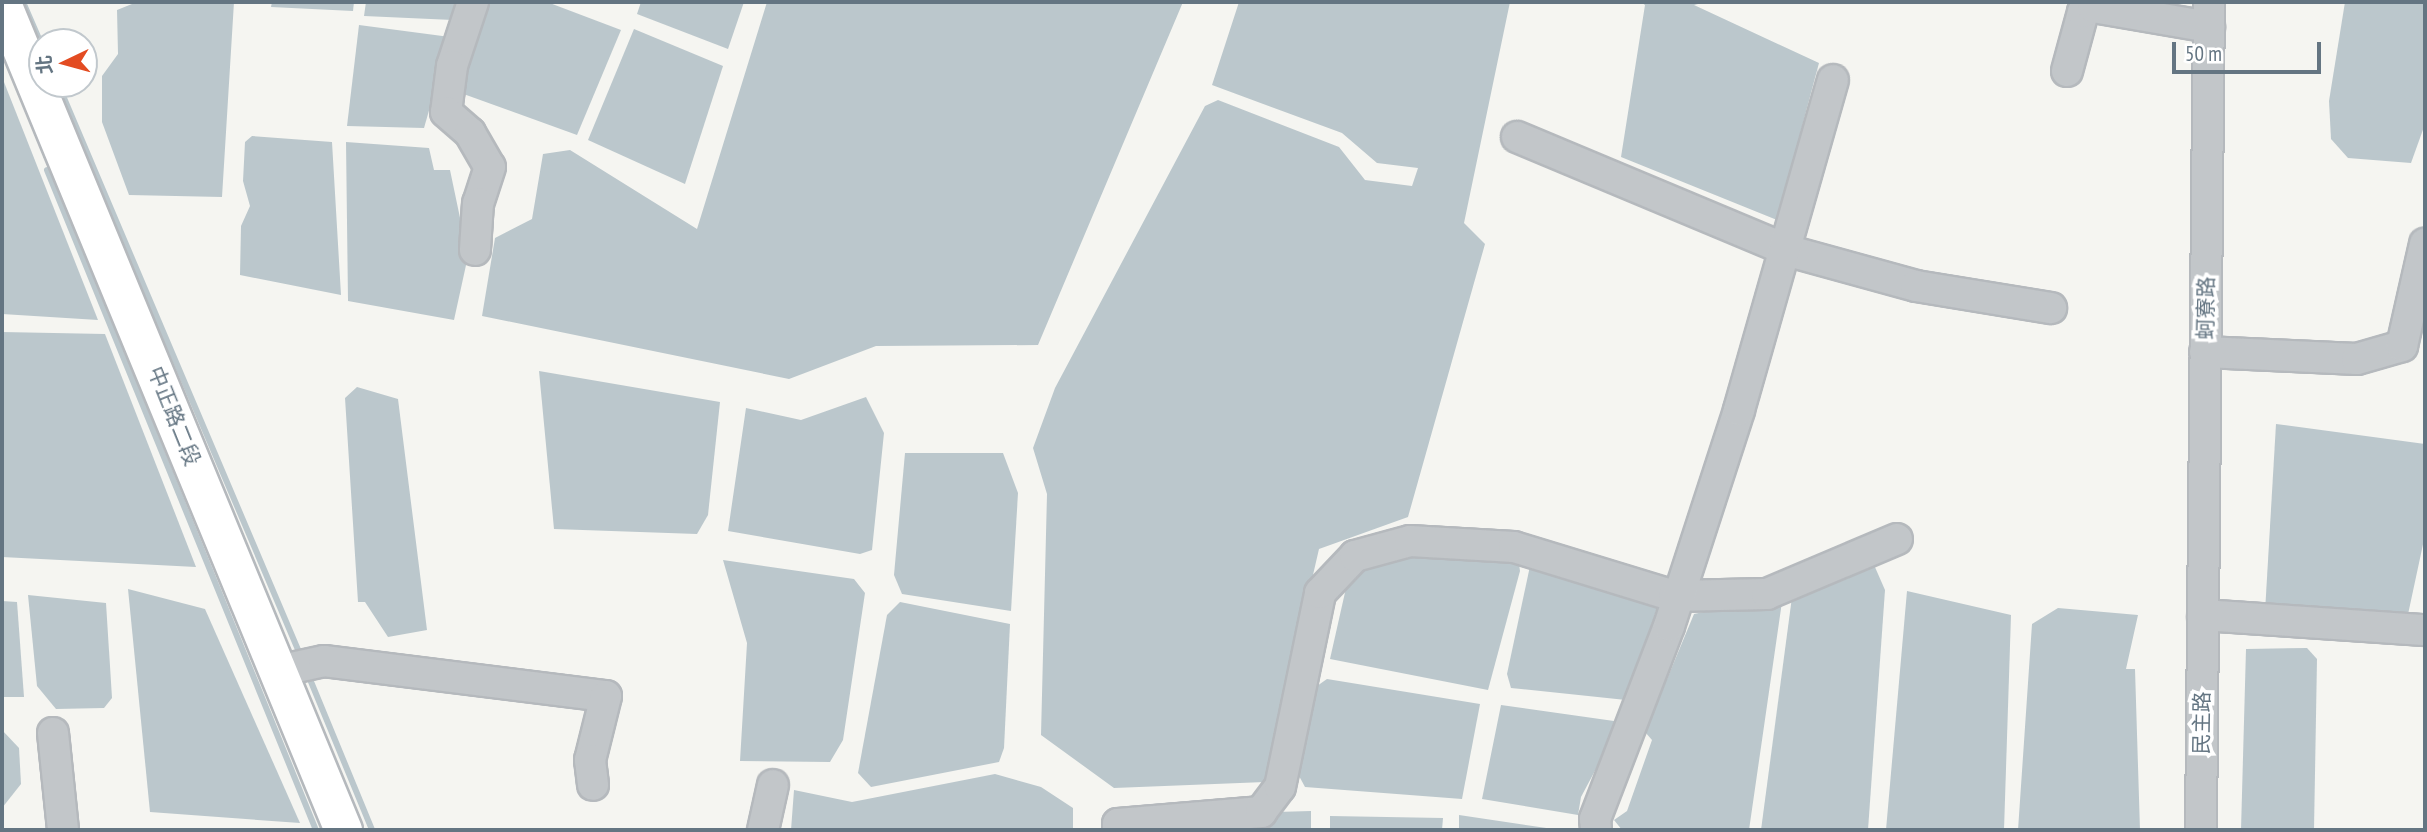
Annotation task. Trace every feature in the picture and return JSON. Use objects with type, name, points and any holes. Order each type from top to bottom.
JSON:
[{"type":"main road","name":"中正路二段","points":[[2,3],[343,830]]},
{"type":"street","points":[[473,2],[452,66],[446,112],[470,133],[490,167],[478,202],[475,250]]},
{"type":"street","points":[[2067,71],[2083,12],[2093,7],[2209,14]]},
{"type":"street","name":"蚵寮路","points":[[2203,615],[2209,14]]},
{"type":"street","points":[[1596,830],[1595,819],[1674,596],[1789,251],[1793,215],[1833,80]]},
{"type":"street","points":[[1517,136],[1789,251],[1916,286],[2051,308]]},
{"type":"street","points":[[2205,352],[2357,359],[2402,346],[2425,244]]},
{"type":"street","points":[[1118,830],[1118,824],[1261,812],[1280,787],[1320,593],[1355,555],[1410,541],[1514,547],[1674,596],[1767,594],[1897,539]]},
{"type":"street","points":[[2203,615],[2425,631]]},
{"type":"street","name":"民主路","points":[[2200,830],[2203,615]]},
{"type":"street","points":[[278,671],[324,660],[606,696],[590,760],[593,785]]},
{"type":"street","points":[[53,733],[63,830]]},
{"type":"street","points":[[763,830],[773,785]]},
{"type":"shaded area","points":[[137,2],[234,2],[222,197],[129,195],[102,122],[102,76],[118,54],[117,10]]},
{"type":"shaded area","points":[[272,2],[354,2],[353,11],[271,7]]},
{"type":"shaded area","points":[[366,2],[458,2],[453,20],[364,16]]},
{"type":"shaded area","points":[[489,2],[547,2],[621,30],[577,135],[458,92]]},
{"type":"shaded area","points":[[641,2],[744,2],[728,49],[637,14]]},
{"type":"shaded area","points":[[767,2],[1183,2],[1038,345],[876,346],[789,379],[482,316],[495,238],[532,219],[543,154],[570,150],[697,229]]},
{"type":"shaded area","points":[[1239,2],[1510,2],[1464,223],[1485,244],[1408,517],[1319,549],[1265,782],[1114,788],[1041,735],[1047,494],[1033,448],[1055,388],[1205,106],[1218,100],[1339,147],[1365,180],[1412,186],[1418,168],[1377,163],[1342,133],[1212,85]]},
{"type":"shaded area","points":[[1641,2],[1706,2],[1694,5],[1819,63],[1777,220],[1621,157],[1645,5]]},
{"type":"shaded area","points":[[2345,2],[2425,2],[2425,124],[2411,163],[2348,158],[2331,139],[2329,101]]},
{"type":"shaded area","points":[[359,25],[450,37],[424,128],[347,126]]},
{"type":"shaded area","points":[[634,29],[723,66],[685,184],[588,140]]},
{"type":"shaded area","points":[[2,77],[98,320],[2,314]]},
{"type":"shaded area","points":[[252,136],[332,142],[341,295],[240,275],[241,226],[250,206],[243,181],[245,142]]},
{"type":"shaded area","points":[[346,142],[429,148],[434,170],[450,170],[468,256],[454,320],[348,301]]},
{"type":"shaded area","points":[[2,332],[105,334],[196,567],[2,557]]},
{"type":"shaded area","points":[[539,371],[720,402],[708,515],[697,534],[554,529]]},
{"type":"shaded area","points":[[357,387],[398,399],[427,630],[388,637],[365,602],[358,602],[345,398]]},
{"type":"shaded area","points":[[866,397],[884,433],[872,550],[860,554],[728,531],[746,408],[801,420]]},
{"type":"shaded area","points":[[2276,424],[2425,444],[2425,535],[2407,619],[2265,612]]},
{"type":"shaded area","points":[[905,453],[1003,453],[1018,493],[1011,611],[902,594],[894,575]]},
{"type":"shaded area","points":[[1517,550],[1520,571],[1488,690],[1330,659],[1346,588],[1364,565],[1393,552]]},
{"type":"shaded area","points":[[1871,558],[1885,590],[1868,830],[1761,830],[1792,597]]},
{"type":"shaded area","points":[[723,560],[854,579],[865,593],[843,740],[830,762],[740,761],[747,643]]},
{"type":"shaded area","points":[[1530,566],[1659,602],[1626,700],[1511,688],[1507,674]]},
{"type":"shaded area","points":[[128,589],[205,609],[300,823],[150,812]]},
{"type":"shaded area","points":[[1907,591],[2011,615],[2004,830],[1886,830]]},
{"type":"shaded area","points":[[28,595],[106,603],[112,698],[104,708],[56,709],[37,686]]},
{"type":"shaded area","points":[[1783,595],[1749,830],[1622,830],[1614,820],[1627,811],[1652,740],[1645,732],[1694,614]]},
{"type":"shaded area","points":[[2,601],[17,602],[24,697],[2,697]]},
{"type":"shaded area","points":[[900,602],[1010,624],[1004,748],[999,762],[871,787],[858,773],[887,615]]},
{"type":"shaded area","points":[[2058,608],[2138,615],[2126,669],[2135,669],[2140,830],[2018,830],[2032,624]]},
{"type":"shaded area","points":[[2307,648],[2317,659],[2314,830],[2241,830],[2246,649]]},
{"type":"shaded area","points":[[1327,679],[1480,704],[1462,799],[1305,787],[1298,774],[1317,686]]},
{"type":"shaded area","points":[[1501,705],[1621,722],[1581,797],[1578,815],[1482,799]]},
{"type":"shaded area","points":[[2,730],[19,748],[21,784],[2,808]]},
{"type":"shaded area","points":[[995,774],[1041,787],[1073,808],[1073,830],[791,830],[794,790],[852,802]]},
{"type":"shaded area","points":[[1311,811],[1311,830],[1199,830],[1276,812]]},
{"type":"shaded area","points":[[1459,815],[1560,830],[1459,830]]},
{"type":"shaded area","points":[[1330,816],[1443,818],[1442,830],[1330,830]]},
{"type":"waterway","points":[[23,2],[34,28]]},
{"type":"waterway","points":[[64,98],[302,659]]},
{"type":"waterway","points":[[47,170],[316,830]]},
{"type":"waterway","points":[[307,672],[372,830]]}]
